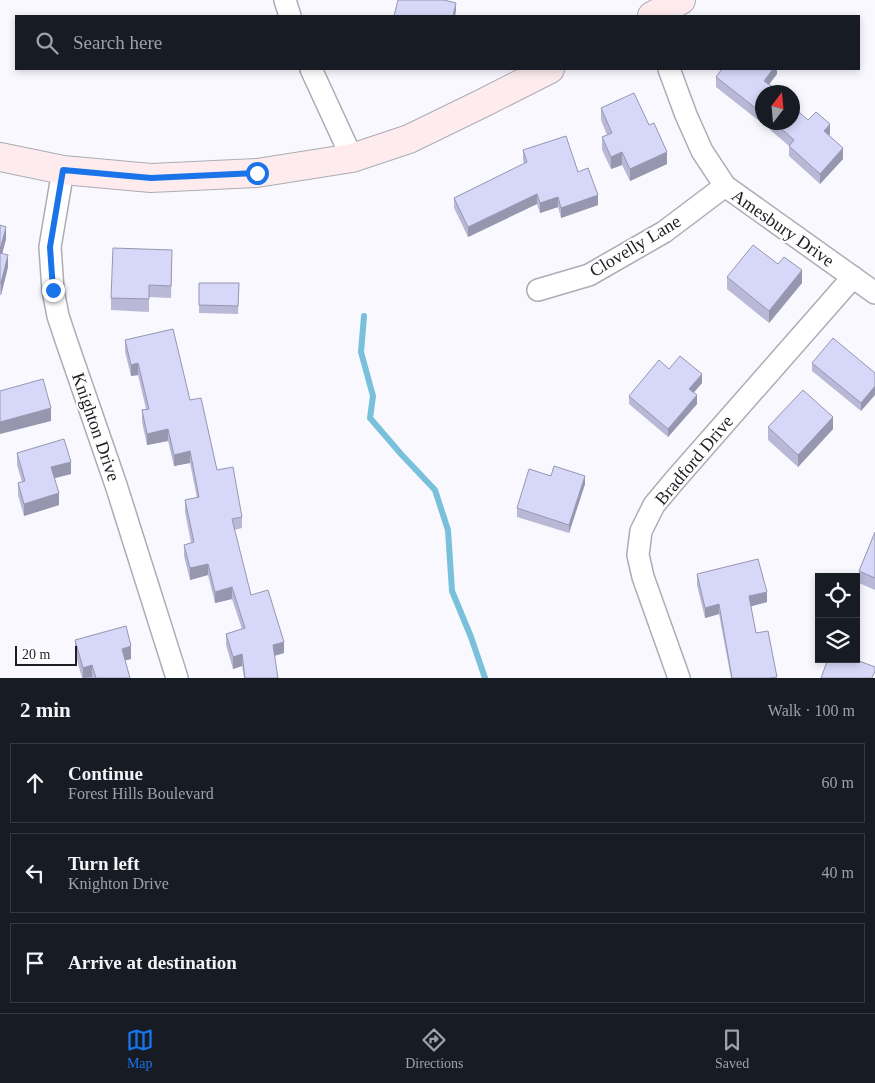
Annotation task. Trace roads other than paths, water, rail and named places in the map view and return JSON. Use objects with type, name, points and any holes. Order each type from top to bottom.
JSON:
[{"type":"main road","points":[[654,15],[681,0]]},
{"type":"main road","points":[[0,157],[63,170],[151,178],[257,173],[352,158],[409,139],[548,70]]},
{"type":"street","points":[[285,0],[290,15]]},
{"type":"street","points":[[311,70],[352,158]]},
{"type":"street","name":"Amesbury Drive","points":[[669,70],[686,115],[702,150],[725,186],[875,293]]},
{"type":"street","name":"Knighton Drive","points":[[63,170],[50,247],[53,290],[58,316],[116,485],[177,678]]},
{"type":"street","name":"Clovelly Lane","points":[[538,290],[589,275],[664,232],[725,186]]},
{"type":"street","name":"Bradford Drive","points":[[679,678],[642,577],[638,555],[640,531],[654,505],[674,481],[853,277]]},
{"type":"waterway","points":[[364,316],[361,352],[373,396],[370,418],[435,490],[448,530],[452,591],[485,678]]}]
